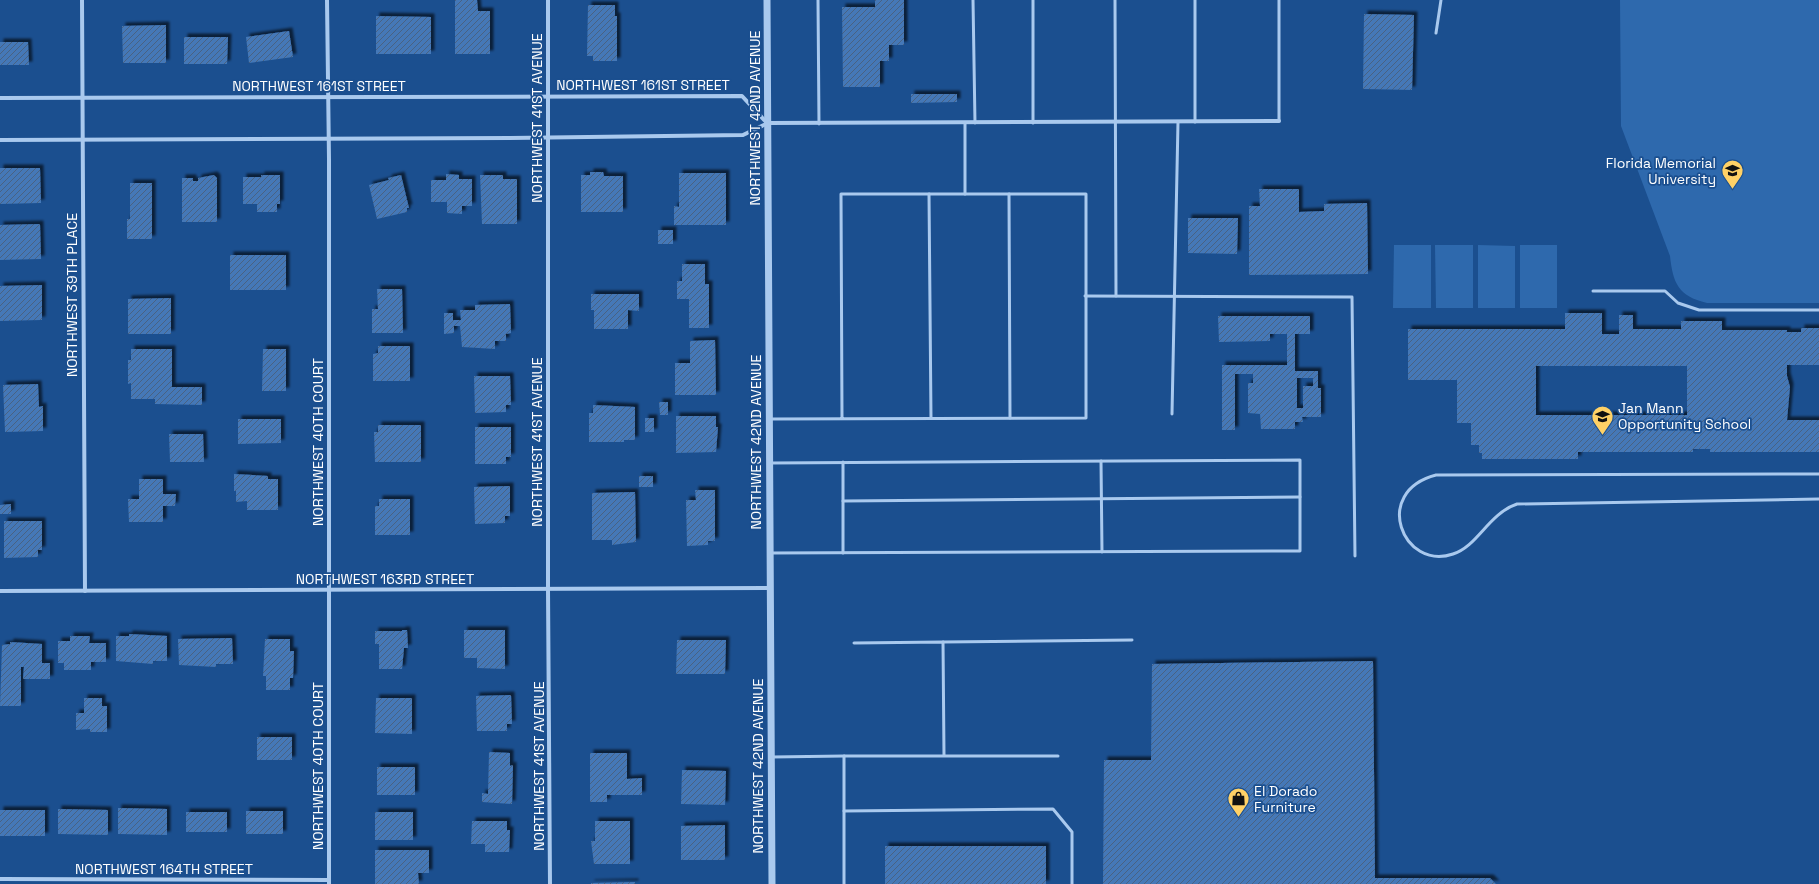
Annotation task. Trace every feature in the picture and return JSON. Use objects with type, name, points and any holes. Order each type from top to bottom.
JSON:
[{"type":"street","name":"NORTHWEST 39TH PLACE","points":[[82,0],[84,591]]},
{"type":"street","name":"NORTHWEST 40TH COURT","points":[[327,0],[329,882]]},
{"type":"street","name":"NORTHWEST 41ST AVENUE","points":[[548,0],[548,589],[550,884]]},
{"type":"street","name":"NORTHWEST 42ND AVENUE","points":[[767,0],[768,419],[772,884]]},
{"type":"street","name":"NORTHWEST 161ST STREET","points":[[0,98],[742,96],[768,123]]},
{"type":"street","points":[[0,140],[328,139],[743,135],[768,123],[1279,121]]},
{"type":"street","name":"NORTHWEST 163RD STREET","points":[[0,591],[770,588]]},
{"type":"street","name":"NORTHWEST 164TH STREET","points":[[0,879],[329,882]]},
{"type":"lane","points":[[818,0],[818,124]]},
{"type":"lane","points":[[973,0],[975,123]]},
{"type":"lane","points":[[1033,0],[1033,123]]},
{"type":"lane","points":[[1116,0],[1116,296]]},
{"type":"lane","points":[[1195,0],[1195,122]]},
{"type":"lane","points":[[1279,0],[1279,121]]},
{"type":"lane","points":[[1436,33],[1441,0]]},
{"type":"lane","points":[[1172,414],[1178,122]]},
{"type":"lane","points":[[965,123],[965,194]]},
{"type":"lane","points":[[768,419],[1086,418],[1086,194],[841,194],[842,418]]},
{"type":"lane","points":[[929,194],[931,418]]},
{"type":"lane","points":[[1009,194],[1010,418]]},
{"type":"lane","points":[[1593,291],[1665,291],[1678,303],[1699,310],[1819,310]]},
{"type":"lane","points":[[1086,296],[1352,298],[1355,556]]},
{"type":"lane","points":[[769,463],[1300,460],[1300,551],[769,553]]},
{"type":"lane","points":[[1101,461],[1102,552]]},
{"type":"lane","points":[[843,462],[843,553]]},
{"type":"lane","points":[[1819,474],[1436,475],[1423,479],[1412,486],[1404,497],[1399,510],[1400,524],[1405,536],[1414,547],[1426,554],[1439,556],[1453,554],[1465,548],[1496,514],[1516,504],[1819,499]]},
{"type":"lane","points":[[843,500],[1300,498]]},
{"type":"lane","points":[[854,643],[1132,640]]},
{"type":"lane","points":[[943,642],[944,755]]},
{"type":"lane","points":[[772,756],[1058,756]]},
{"type":"lane","points":[[844,756],[844,884]]},
{"type":"lane","points":[[844,811],[1053,809],[1072,832],[1072,884]]},
{"type":"shaded area","points":[[1620,0],[1819,0],[1819,303],[1707,303],[1697,300],[1683,292],[1675,281],[1670,256],[1621,126]]},
{"type":"shaded area","points":[[1394,245],[1431,245],[1431,308],[1393,308]]},
{"type":"shaded area","points":[[1435,245],[1473,245],[1473,308],[1436,308]]},
{"type":"shaded area","points":[[1478,245],[1515,246],[1515,308],[1478,308]]},
{"type":"shaded area","points":[[1520,245],[1557,245],[1557,308],[1520,308]]},
{"type":"building","points":[[455,0],[477,0],[478,11],[490,11],[490,54],[455,54]]},
{"type":"building","points":[[875,0],[904,0],[904,45],[889,45],[889,61],[880,61],[880,87],[843,87],[842,7],[875,7]]},
{"type":"building","points":[[588,5],[615,5],[615,16],[617,16],[617,61],[593,61],[593,56],[587,56]]},
{"type":"building","points":[[1364,14],[1414,15],[1412,90],[1363,89]]},
{"type":"building","points":[[376,16],[431,17],[431,54],[376,54]]},
{"type":"building","points":[[166,25],[166,63],[123,63],[122,26]]},
{"type":"building","points":[[289,31],[293,57],[249,63],[246,37]]},
{"type":"building","points":[[184,37],[228,37],[227,64],[184,64]]},
{"type":"building","points":[[0,42],[28,42],[29,65],[0,65]]},
{"type":"building","points":[[911,94],[957,94],[957,102],[911,103]]},
{"type":"building","points":[[0,168],[40,168],[41,203],[0,204]]},
{"type":"building","points":[[590,172],[603,172],[604,176],[623,176],[623,212],[581,212],[581,175],[590,175]]},
{"type":"building","points":[[679,173],[726,173],[726,225],[674,225],[674,206],[679,207]]},
{"type":"building","points":[[446,174],[459,175],[459,179],[472,179],[472,206],[462,206],[462,214],[447,213],[447,202],[431,202],[431,180],[446,180]]},
{"type":"building","points":[[214,175],[217,178],[217,222],[182,222],[182,178],[193,178],[193,181],[198,181],[198,178]]},
{"type":"building","points":[[261,175],[280,175],[280,204],[277,204],[277,212],[257,212],[257,204],[243,204],[243,177],[261,177]]},
{"type":"building","points":[[401,175],[409,208],[407,208],[407,212],[377,219],[369,185]]},
{"type":"building","points":[[480,175],[503,175],[503,179],[517,179],[517,224],[482,224]]},
{"type":"building","points":[[130,183],[152,183],[152,239],[127,239],[127,219],[130,219]]},
{"type":"building","points":[[1259,189],[1299,189],[1299,212],[1324,211],[1324,204],[1367,203],[1368,274],[1249,275],[1249,206],[1260,206]]},
{"type":"building","points":[[1188,218],[1238,218],[1237,254],[1188,253]]},
{"type":"building","points":[[40,224],[41,259],[0,260],[0,225]]},
{"type":"building","points":[[658,230],[673,230],[673,244],[658,244]]},
{"type":"building","points":[[230,255],[286,255],[286,290],[230,290]]},
{"type":"building","points":[[682,264],[705,264],[705,284],[709,284],[709,328],[689,328],[689,299],[677,299],[677,281],[682,281]]},
{"type":"building","points":[[42,285],[42,320],[0,321],[0,286]]},
{"type":"building","points":[[377,289],[402,289],[403,333],[372,333],[372,309],[378,309]]},
{"type":"building","points":[[591,294],[639,294],[639,311],[628,310],[628,329],[594,329],[594,310],[591,310]]},
{"type":"building","points":[[171,298],[171,334],[128,334],[128,299]]},
{"type":"building","points":[[510,304],[511,333],[506,334],[506,341],[495,341],[495,349],[462,347],[460,326],[454,326],[454,333],[444,334],[444,313],[453,313],[453,320],[461,320],[460,310],[475,310],[475,305]]},
{"type":"building","points":[[1565,313],[1602,313],[1602,334],[1619,334],[1619,315],[1633,315],[1633,329],[1681,329],[1681,321],[1722,321],[1722,330],[1787,330],[1787,332],[1801,332],[1801,328],[1819,328],[1819,365],[1787,365],[1787,376],[1790,387],[1787,420],[1819,420],[1819,452],[1710,452],[1710,449],[1693,449],[1693,452],[1578,452],[1578,459],[1482,459],[1482,453],[1479,453],[1479,445],[1471,445],[1471,423],[1457,423],[1457,380],[1408,380],[1408,329],[1565,329]],"holes":[[[1536,366],[1687,366],[1687,415],[1536,415]]]},
{"type":"building","points":[[1218,316],[1310,316],[1310,334],[1295,334],[1295,371],[1318,371],[1318,388],[1321,388],[1321,417],[1302,417],[1303,422],[1295,422],[1295,429],[1261,429],[1260,414],[1248,413],[1248,383],[1253,383],[1253,374],[1235,374],[1235,430],[1222,430],[1222,365],[1287,365],[1287,334],[1270,334],[1270,341],[1219,342]],"holes":[[[1297,378],[1313,378],[1313,386],[1303,386],[1303,408],[1297,408]]]},
{"type":"building","points":[[715,340],[716,395],[675,395],[675,363],[690,363],[690,341]]},
{"type":"building","points":[[378,346],[410,346],[410,381],[373,381],[373,354],[378,353]]},
{"type":"building","points":[[131,349],[172,349],[172,387],[202,387],[202,405],[155,404],[155,399],[131,399],[131,383],[128,384],[128,360],[131,360]]},
{"type":"building","points":[[263,349],[286,349],[286,391],[262,391]]},
{"type":"building","points":[[474,376],[510,376],[511,405],[506,405],[506,412],[475,413]]},
{"type":"building","points":[[38,384],[39,407],[43,406],[43,431],[5,432],[3,385]]},
{"type":"building","points":[[659,402],[668,402],[668,415],[660,415]]},
{"type":"building","points":[[593,405],[635,407],[635,440],[624,440],[624,442],[589,442],[589,413],[593,413]]},
{"type":"building","points":[[676,416],[716,416],[716,427],[718,427],[716,452],[676,453]]},
{"type":"building","points":[[645,418],[654,418],[654,432],[645,432]]},
{"type":"building","points":[[238,419],[281,419],[281,443],[238,444]]},
{"type":"building","points":[[378,425],[421,425],[421,462],[375,462],[374,432],[378,432]]},
{"type":"building","points":[[475,427],[511,427],[511,457],[506,457],[506,464],[475,464]]},
{"type":"building","points":[[169,434],[203,434],[204,462],[170,462]]},
{"type":"building","points":[[234,474],[268,476],[268,479],[278,479],[278,510],[247,510],[247,501],[236,502],[236,491],[234,491]]},
{"type":"building","points":[[639,476],[653,476],[653,487],[639,487]]},
{"type":"building","points":[[139,479],[163,479],[163,494],[176,494],[175,506],[163,506],[163,522],[129,522],[128,499],[139,499]]},
{"type":"building","points":[[510,486],[510,516],[505,516],[505,523],[475,524],[474,487]]},
{"type":"building","points":[[695,490],[715,490],[715,541],[708,541],[708,545],[687,546],[686,500],[696,500]]},
{"type":"building","points":[[635,492],[636,542],[612,545],[612,540],[592,540],[592,493]]},
{"type":"building","points":[[379,499],[410,499],[410,535],[375,535],[375,506],[379,506]]},
{"type":"building","points":[[11,504],[11,514],[0,514],[0,505]]},
{"type":"building","points":[[4,521],[42,521],[42,550],[38,550],[38,557],[4,558]]},
{"type":"building","points":[[407,630],[408,648],[404,648],[402,669],[379,669],[379,644],[375,644],[375,631]]},
{"type":"building","points":[[464,630],[505,630],[505,669],[477,668],[477,658],[464,658]]},
{"type":"building","points":[[129,634],[167,636],[167,661],[153,661],[153,664],[116,661],[116,636],[129,636]]},
{"type":"building","points":[[70,636],[90,636],[89,643],[106,643],[106,662],[91,662],[91,670],[64,670],[64,663],[58,663],[58,641],[70,641]]},
{"type":"building","points":[[232,638],[233,664],[216,664],[216,667],[179,665],[178,639]]},
{"type":"building","points":[[265,639],[290,639],[290,651],[294,651],[293,678],[290,678],[290,690],[266,690],[266,676],[263,676]]},
{"type":"building","points":[[677,640],[726,640],[725,674],[676,674]]},
{"type":"building","points":[[10,642],[42,644],[42,663],[50,663],[50,679],[23,679],[24,667],[21,667],[21,706],[0,706],[2,645],[10,644]]},
{"type":"building","name":"El Dorado Furniture","points":[[1373,661],[1375,878],[1490,878],[1496,884],[1103,884],[1104,760],[1151,760],[1152,664]]},
{"type":"building","points":[[511,695],[512,724],[507,724],[507,731],[477,731],[476,696]]},
{"type":"building","points":[[84,698],[102,698],[102,706],[107,706],[107,732],[90,732],[90,729],[76,730],[76,713],[84,713]]},
{"type":"building","points":[[376,698],[412,698],[412,734],[375,733]]},
{"type":"building","points":[[257,737],[292,737],[292,760],[257,760]]},
{"type":"building","points":[[489,752],[510,753],[510,766],[513,765],[512,804],[482,802],[482,793],[488,794]]},
{"type":"building","points":[[590,753],[627,753],[627,779],[642,778],[642,795],[607,795],[607,802],[590,802]]},
{"type":"building","points":[[377,767],[415,767],[415,795],[377,795]]},
{"type":"building","points":[[682,770],[726,771],[725,805],[681,804]]},
{"type":"building","points":[[118,808],[167,809],[167,835],[118,834]]},
{"type":"building","points":[[58,809],[108,810],[108,835],[58,834]]},
{"type":"building","points":[[0,810],[45,810],[45,836],[0,836]]},
{"type":"building","points":[[246,811],[283,811],[283,834],[246,834]]},
{"type":"building","points":[[186,812],[227,812],[227,832],[186,832]]},
{"type":"building","points":[[375,812],[413,812],[413,840],[375,840]]},
{"type":"building","points":[[472,821],[507,821],[507,830],[510,830],[509,852],[485,852],[485,844],[471,844]]},
{"type":"building","points":[[595,821],[630,821],[630,864],[594,864],[591,841],[595,841]]},
{"type":"building","points":[[725,825],[725,860],[681,860],[681,826]]},
{"type":"building","points":[[885,846],[1046,846],[1046,884],[885,884]]},
{"type":"building","points":[[375,850],[429,850],[429,873],[418,873],[419,884],[375,884]]},
{"type":"building","points":[[635,882],[635,884],[591,884],[591,883]]},
{"type":"place","name":"Florida Memorial University","points":[[1732,190]]},
{"type":"place","name":"Jan Mann Opportunity School","points":[[1602,436]]},
{"type":"place","name":"El Dorado Furniture","points":[[1239,818]]}]
